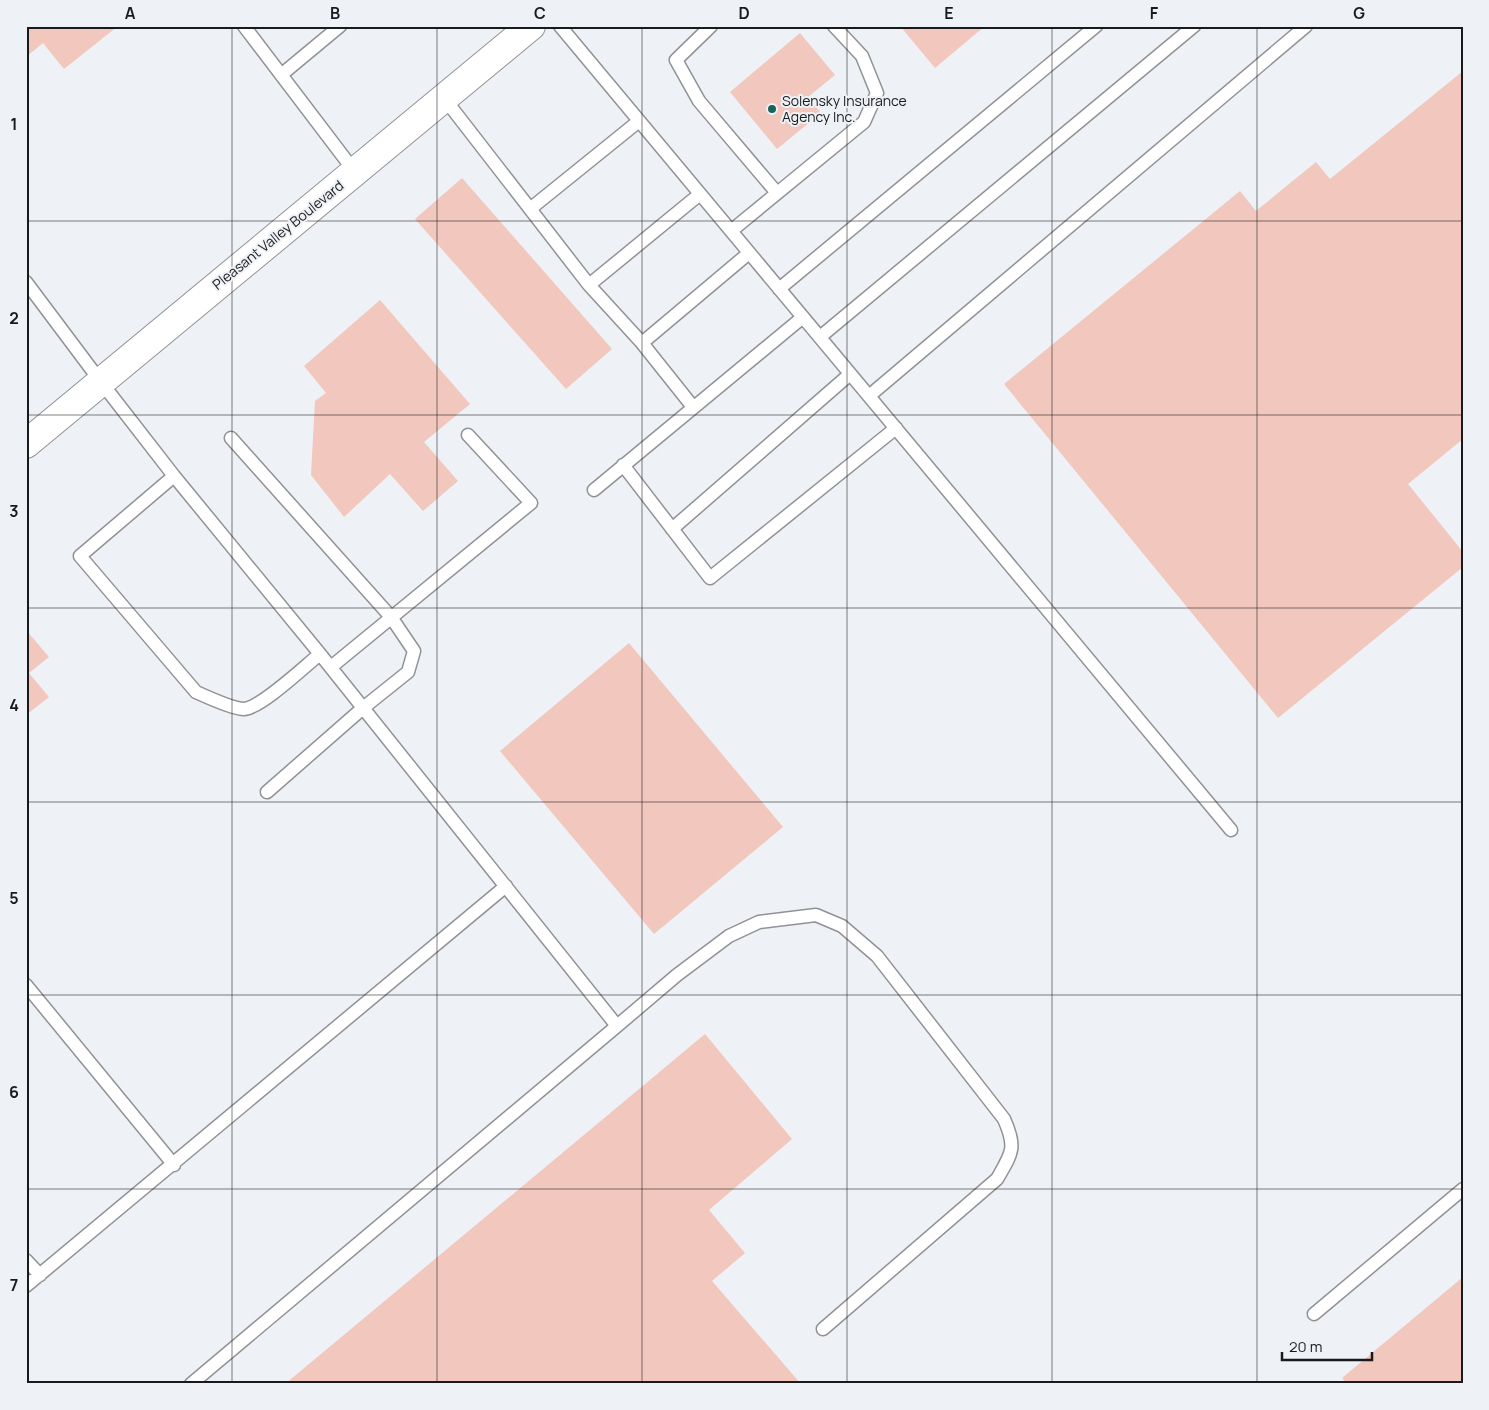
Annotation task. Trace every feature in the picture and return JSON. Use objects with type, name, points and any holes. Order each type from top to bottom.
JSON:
[{"type":"main road","name":"Pleasant Valley Boulevard","points":[[26,444],[531,26]]},
{"type":"lane","points":[[244,26],[355,172]]},
{"type":"lane","points":[[281,76],[340,26]]},
{"type":"lane","points":[[560,26],[1231,830]]},
{"type":"lane","points":[[711,26],[676,60],[699,101],[777,193]]},
{"type":"lane","points":[[731,231],[864,122],[877,93],[862,56],[834,26]]},
{"type":"lane","points":[[779,289],[1096,26]]},
{"type":"lane","points":[[820,337],[1194,26]]},
{"type":"lane","points":[[869,396],[1306,26]]},
{"type":"lane","points":[[444,98],[589,285],[642,344],[693,407]]},
{"type":"lane","points":[[530,209],[639,120]]},
{"type":"lane","points":[[589,285],[700,194]]},
{"type":"lane","points":[[642,344],[749,253]]},
{"type":"lane","points":[[26,282],[174,476],[364,708],[617,1026]]},
{"type":"lane","points":[[594,490],[803,317]]},
{"type":"lane","points":[[672,528],[850,374]]},
{"type":"lane","points":[[623,465],[710,578],[896,428]]},
{"type":"lane","points":[[330,667],[531,503],[468,434]]},
{"type":"lane","points":[[231,438],[391,618],[414,651],[408,672],[267,792]]},
{"type":"lane","points":[[174,476],[80,556],[196,692],[214,700],[244,709],[257,705],[320,654]]},
{"type":"lane","points":[[26,1286],[174,1165],[506,886]]},
{"type":"lane","points":[[191,1384],[677,974],[729,936],[759,922],[816,915],[842,926],[877,956],[1004,1119],[1012,1136],[1011,1154],[997,1178],[823,1329]]},
{"type":"lane","points":[[26,985],[174,1165]]},
{"type":"lane","points":[[1314,1314],[1463,1189]]},
{"type":"lane","points":[[26,1260],[40,1275]]},
{"type":"building","points":[[26,26],[118,26],[64,69],[43,43],[26,57]]},
{"type":"building","points":[[900,26],[985,26],[935,68]]},
{"type":"building","points":[[800,33],[835,75],[808,97],[821,113],[777,149],[730,92]]},
{"type":"building","points":[[1463,71],[1463,439],[1408,484],[1463,552],[1463,567],[1278,718],[1004,384],[1240,191],[1256,211],[1316,162],[1330,179]]},
{"type":"building","points":[[462,178],[612,349],[566,389],[415,219]]},
{"type":"building","points":[[380,300],[470,404],[424,442],[458,481],[423,511],[390,474],[344,517],[311,475],[315,401],[326,393],[304,366]]},
{"type":"building","points":[[26,630],[49,657],[29,673],[49,697],[26,715]]},
{"type":"building","points":[[629,643],[783,827],[654,934],[500,751]]},
{"type":"building","points":[[705,1034],[792,1139],[709,1210],[745,1253],[712,1281],[801,1384],[285,1384]]},
{"type":"building","points":[[1463,1277],[1463,1384],[1347,1384],[1342,1378]]},
{"type":"place","name":"Solensky Insurance Agency Inc.","points":[[772,109]]}]
